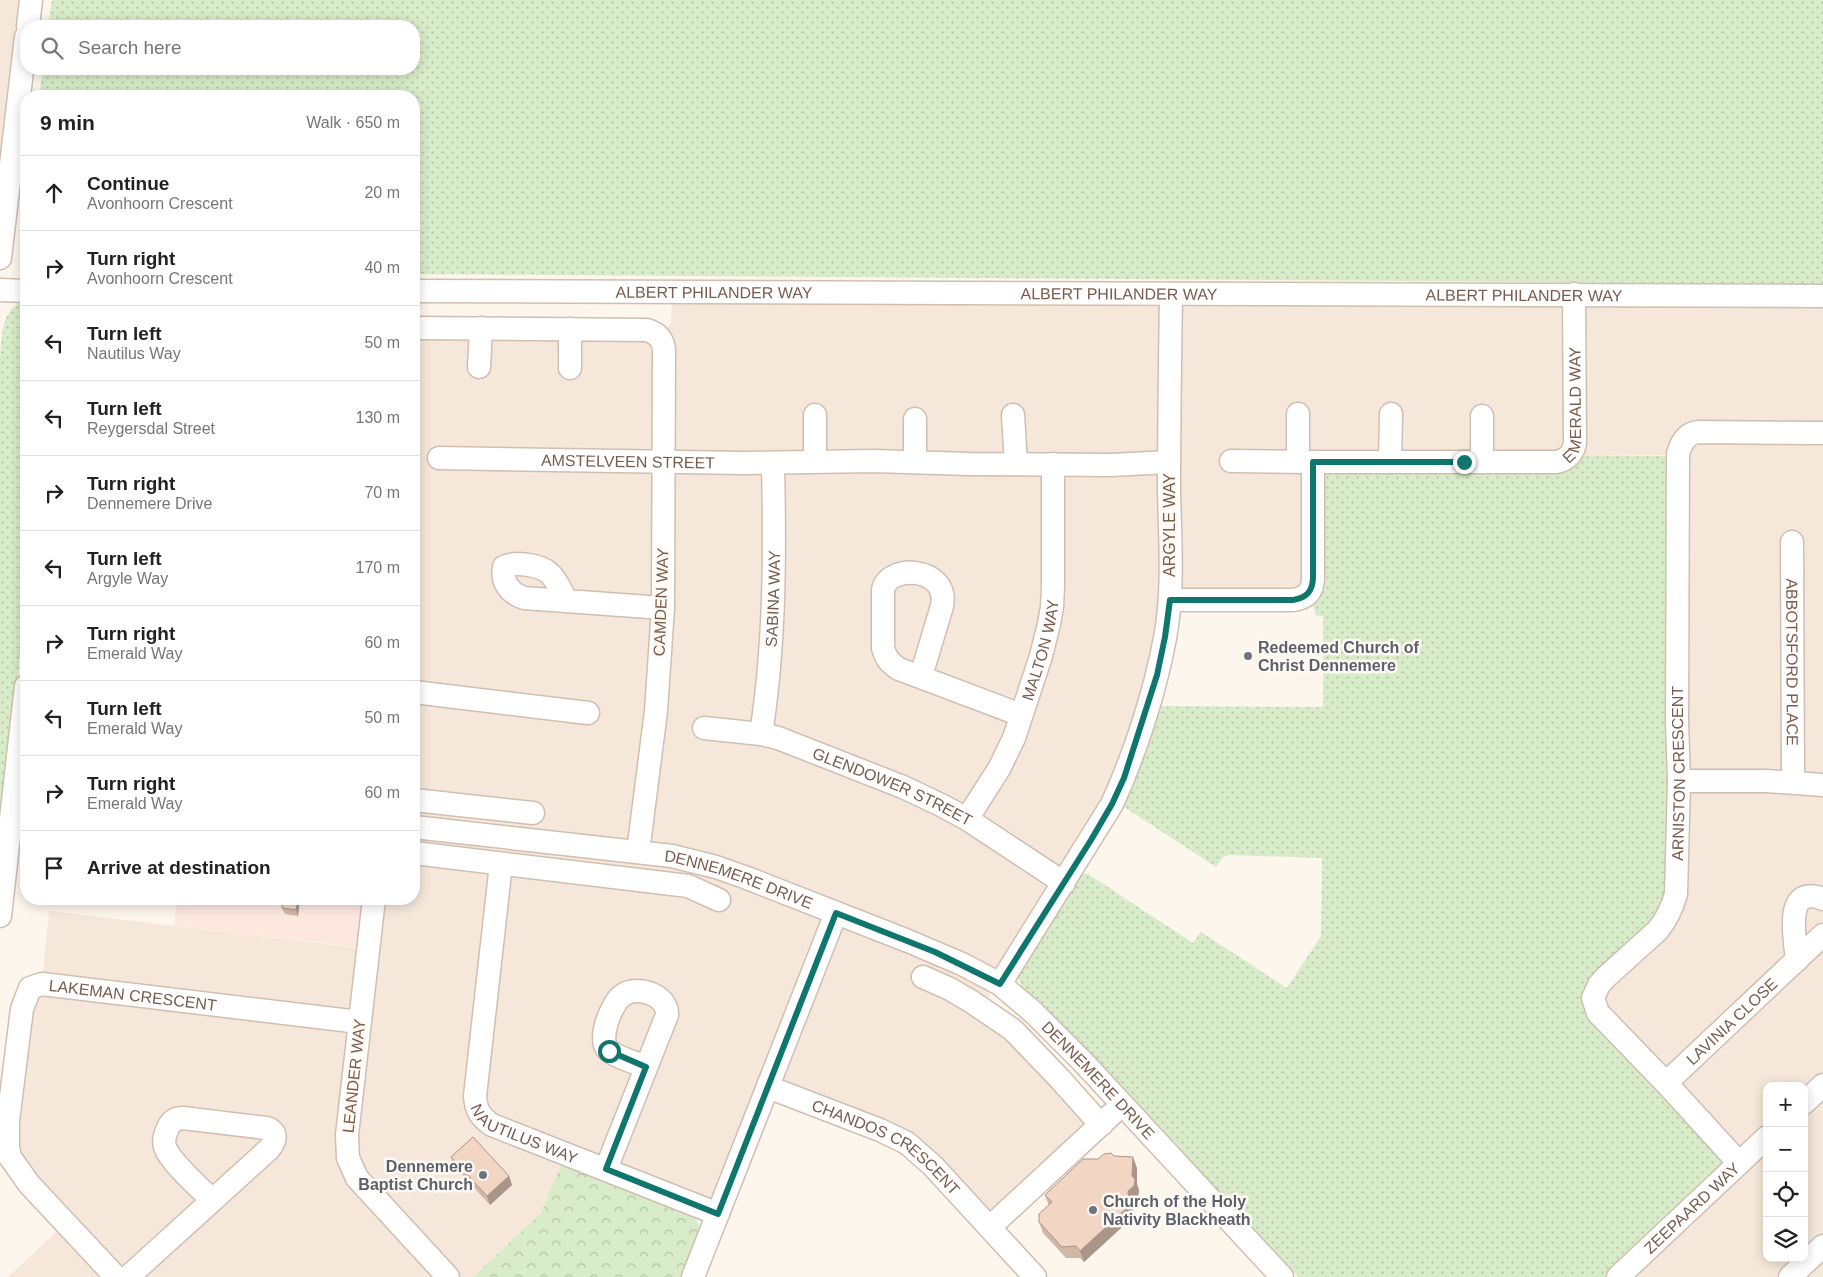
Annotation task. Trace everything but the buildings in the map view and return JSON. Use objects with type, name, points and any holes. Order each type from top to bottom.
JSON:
[{"type":"street","points":[[29,20],[31,0]]},
{"type":"street","points":[[0,258],[5,162],[20,73]]},
{"type":"street","points":[[0,290],[20,291]]},
{"type":"street","name":"ALBERT PHILANDER WAY","points":[[420,291],[1823,296]]},
{"type":"street","name":"ARGYLE WAY","points":[[1000,984],[1064,884],[1112,804],[1124,778],[1157,675],[1170,600],[1171,294]]},
{"type":"street","name":"EMERALD WAY","points":[[1231,462],[1557,462],[1564,460],[1572,453],[1575,443],[1574,294]]},
{"type":"street","points":[[420,328],[570,329],[570,368]]},
{"type":"street","points":[[479,367],[481,328]]},
{"type":"street","name":"CAMDEN WAY","points":[[570,329],[647,330],[660,338],[664,350],[663,608],[656,711],[638,852]]},
{"type":"street","points":[[1170,600],[1293,600],[1305,597],[1308,594],[1313,583],[1313,577],[1305,462],[1298,414]]},
{"type":"street","points":[[1390,462],[1391,414]]},
{"type":"street","points":[[815,415],[815,462]]},
{"type":"street","points":[[1013,415],[1016,464]]},
{"type":"street","points":[[1482,416],[1482,462]]},
{"type":"street","points":[[915,419],[915,461]]},
{"type":"street","name":"ARNISTON CRESCENT","points":[[1739,1163],[1666,1083],[1598,1013],[1593,998],[1599,985],[1605,978],[1658,930],[1670,912],[1677,885],[1679,781],[1677,712],[1678,454],[1681,445],[1690,435],[1699,432],[1823,433]]},
{"type":"street","name":"AMSTELVEEN STREET","points":[[439,458],[773,463],[915,461],[1111,465],[1169,462]]},
{"type":"street","name":"SABINA WAY","points":[[761,734],[767,698],[773,612],[773,463]]},
{"type":"street","name":"MALTON WAY","points":[[967,819],[1007,753],[1041,656],[1052,607],[1053,464]]},
{"type":"street","name":"ABBOTSFORD PLACE","points":[[1792,542],[1793,782]]},
{"type":"street","points":[[566,600],[663,608]]},
{"type":"street","points":[[921,676],[1021,715]]},
{"type":"street","points":[[420,693],[588,713]]},
{"type":"street","name":"GLENDOWER STREET","points":[[704,728],[761,734],[797,745],[903,787],[967,819],[1064,884]]},
{"type":"street","points":[[1679,781],[1766,780],[1823,785]]},
{"type":"street","points":[[0,916],[20,788]]},
{"type":"street","points":[[420,801],[533,813]]},
{"type":"street","name":"DENNEMERE DRIVE","points":[[420,828],[672,856],[716,867],[935,952],[1000,984],[1032,1012],[1084,1063],[1282,1277]]},
{"type":"street","points":[[420,854],[680,885],[719,900]]},
{"type":"street","name":"NAUTILUS WAY","points":[[501,864],[475,1096],[476,1109],[492,1125],[718,1214]]},
{"type":"street","points":[[1797,960],[1794,919],[1797,904],[1804,898],[1814,896],[1823,899]]},
{"type":"street","name":"LEANDER WAY","points":[[373,905],[359,1022],[347,1146],[352,1168],[364,1187],[448,1277]]},
{"type":"street","points":[[693,1277],[836,913]]},
{"type":"street","name":"LAVINIA CLOSE","points":[[1666,1083],[1823,935]]},
{"type":"street","points":[[923,977],[950,989],[1013,1030],[1101,1125]]},
{"type":"street","name":"LAKEMAN CRESCENT","points":[[116,1277],[29,1184],[10,1157],[8,1121],[22,1008],[30,988],[42,984],[359,1022]]},
{"type":"street","points":[[606,1169],[646,1067]]},
{"type":"street","points":[[1808,1099],[1823,1085]]},
{"type":"street","name":"CHANDOS CRESCENT","points":[[768,1087],[880,1130],[907,1143],[933,1166],[1035,1277]]},
{"type":"street","points":[[990,1227],[1122,1105]]},
{"type":"street","points":[[128,1277],[273,1145],[276,1136],[272,1130],[183,1118],[171,1123],[164,1139],[166,1149],[178,1165],[212,1200]]},
{"type":"street","name":"ZEEPAARD WAY","points":[[1618,1277],[1763,1141]]},
{"type":"street","points":[[1790,1277],[1823,1246]]},
{"type":"shaded area","points":[[0,0],[32,0],[30,20],[20,20],[20,75],[23,75],[22,90],[20,90],[0,276]]},
{"type":"shaded area","points":[[672,295],[1823,298],[1823,1277],[1620,1277],[1739,1164],[1597,1014],[1677,455],[1570,456],[1312,589],[1168,601],[1141,724],[1062,884],[980,1009],[1100,1125],[987,1227],[933,1167],[768,1088],[716,1215],[565,1154],[541,1213],[473,1277],[8,1277],[58,1230],[29,1185],[7,1121],[21,1009],[42,982],[49,911],[367,949],[373,905],[420,905],[420,326],[661,337],[671,323]]},
{"type":"shaded area","points":[[176,905],[362,905],[357,947],[174,926]]},
{"type":"green space","points":[[52,0],[1823,0],[1823,284],[420,274],[420,90],[40,90],[42,75],[420,75],[420,20],[49,20]]},
{"type":"green space","points":[[20,304],[20,655],[0,840],[0,359],[2,334],[6,318],[15,306]]},
{"type":"green space","points":[[1580,456],[1672,456],[1671,888],[1653,926],[1584,988],[1581,998],[1584,1007],[1722,1161],[1722,1166],[1607,1277],[1298,1277],[1075,1037],[1023,989],[1018,973],[1080,874],[1088,874],[1193,943],[1201,932],[1287,988],[1321,936],[1322,858],[1229,855],[1223,857],[1216,867],[1121,805],[1155,706],[1323,707],[1323,616],[1316,616],[1312,601],[1324,473],[1334,467],[1575,467],[1579,463]]},
{"type":"green space","points":[[561,1164],[695,1218],[700,1227],[680,1277],[473,1277],[541,1213]]},
{"type":"place","name":"Redeemed Church of Christ Dennemere","points":[[1248,656]]},
{"type":"place","name":"Dennemere Baptist Church","points":[[483,1175]]},
{"type":"place","name":"Church of the Holy Nativity Blackheath","points":[[1093,1210]]},
{"type":"route","points":[[609,1051],[646,1067],[606,1169],[718,1214],[836,913],[935,952],[1000,984],[1091,840],[1112,804],[1124,778],[1157,675],[1170,600],[1293,600],[1305,597],[1313,583],[1313,462],[1464,462]]}]
